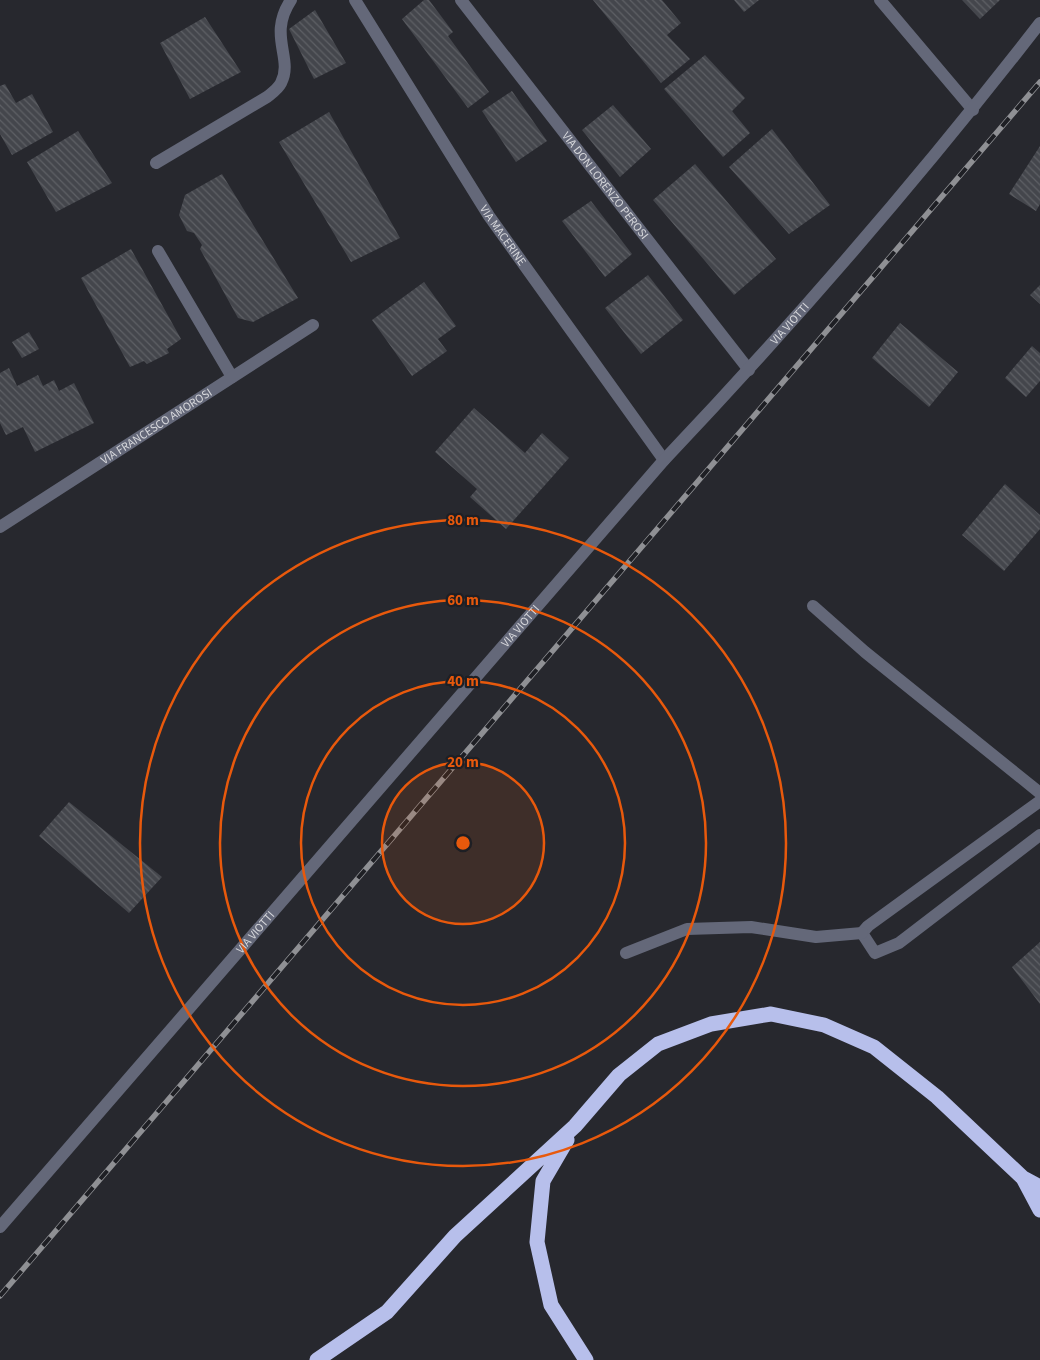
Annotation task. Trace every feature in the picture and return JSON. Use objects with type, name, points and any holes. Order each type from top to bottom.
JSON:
[{"type":"highway","points":[[317,1360],[387,1312],[455,1236],[575,1126],[619,1075],[658,1044],[710,1024],[771,1014],[824,1025],[874,1047],[937,1096],[1023,1178],[1040,1187]]},
{"type":"highway","points":[[575,1126],[543,1180],[537,1242],[551,1305],[586,1360]]},
{"type":"highway","points":[[1023,1178],[1040,1210]]},
{"type":"street","points":[[156,163],[267,97],[281,83],[284,72],[279,31],[281,20],[291,0]]},
{"type":"street","name":"VIA MACERINE","points":[[355,0],[489,216],[664,460]]},
{"type":"street","name":"VIA DON LORENZO PEROSI","points":[[461,0],[749,370]]},
{"type":"street","points":[[880,0],[972,110]]},
{"type":"street","name":"VIA VIOTTI","points":[[0,1228],[664,460],[749,370],[972,110],[1040,23]]},
{"type":"street","points":[[158,251],[232,378]]},
{"type":"street","name":"VIA FRANCESCO AMOROSI","points":[[0,527],[313,325]]},
{"type":"street","points":[[813,606],[864,652],[1040,793]]},
{"type":"street","points":[[626,953],[687,929],[751,927],[816,937],[862,933],[868,926],[1040,801]]},
{"type":"street","points":[[862,933],[875,953],[899,943],[1040,835]]},
{"type":"building","points":[[424,0],[429,0],[453,32],[448,36],[489,92],[468,108],[402,19]]},
{"type":"building","points":[[593,0],[662,0],[681,23],[667,35],[690,59],[661,83]]},
{"type":"building","points":[[734,0],[759,0],[744,12]]},
{"type":"building","points":[[962,0],[1000,0],[980,19]]},
{"type":"building","points":[[315,10],[346,63],[314,79],[289,29]]},
{"type":"building","points":[[205,17],[241,72],[190,99],[160,43]]},
{"type":"building","points":[[705,55],[745,98],[732,111],[750,133],[723,157],[664,89]]},
{"type":"building","points":[[5,84],[16,103],[32,94],[53,132],[12,155],[0,134],[0,86]]},
{"type":"building","points":[[512,91],[547,141],[516,162],[482,111]]},
{"type":"building","points":[[613,105],[651,149],[620,177],[582,130]]},
{"type":"building","points":[[329,112],[400,238],[351,262],[279,142]]},
{"type":"building","points":[[772,129],[830,205],[789,234],[729,167]]},
{"type":"building","points":[[78,131],[112,183],[56,212],[27,162]]},
{"type":"building","points":[[1040,146],[1040,204],[1036,211],[1009,194]]},
{"type":"building","points":[[695,164],[776,259],[734,295],[653,200]]},
{"type":"building","points":[[222,174],[298,298],[253,322],[238,318],[200,249],[202,245],[194,233],[187,231],[179,215],[185,195]]},
{"type":"building","points":[[591,201],[632,254],[605,277],[562,221]]},
{"type":"building","points":[[131,249],[181,339],[167,349],[169,353],[147,364],[144,361],[130,367],[81,278]]},
{"type":"building","points":[[648,275],[683,320],[641,354],[605,308]]},
{"type":"building","points":[[424,282],[456,326],[438,339],[447,351],[412,376],[372,320]]},
{"type":"building","points":[[1040,285],[1040,304],[1030,295]]},
{"type":"building","points":[[900,323],[958,372],[929,407],[872,358]]},
{"type":"building","points":[[29,332],[39,349],[22,358],[12,342]]},
{"type":"building","points":[[1032,346],[1040,353],[1040,381],[1026,397],[1005,378]]},
{"type":"building","points":[[9,368],[17,386],[38,375],[43,386],[54,380],[59,391],[74,383],[94,423],[35,452],[23,427],[6,435],[0,423],[0,373]]},
{"type":"building","points":[[474,408],[525,453],[542,433],[569,458],[506,529],[470,497],[477,489],[435,452]]},
{"type":"building","points":[[1005,484],[1040,515],[1040,529],[1004,571],[962,535]]},
{"type":"building","points":[[69,802],[162,877],[129,913],[39,836]]},
{"type":"building","points":[[1040,942],[1040,1004],[1012,967]]},
{"type":"railway","points":[[0,1296],[1040,82]]}]
